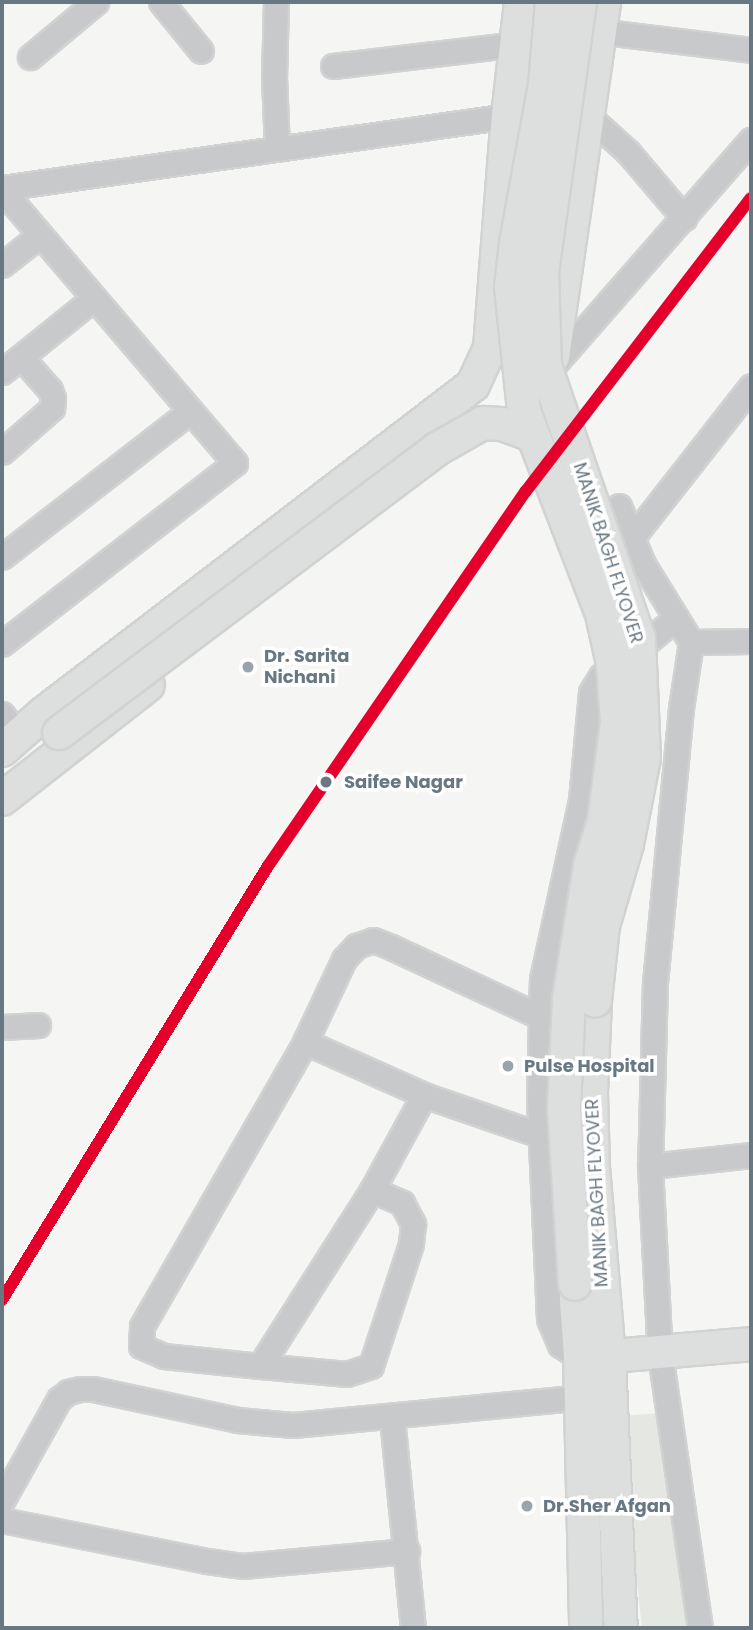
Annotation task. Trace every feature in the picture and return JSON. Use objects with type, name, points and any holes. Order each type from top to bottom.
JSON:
[{"type":"main road","points":[[7,733],[44,713],[473,384],[490,348],[508,116],[521,2]]},
{"type":"main road","name":"MANIK BAGH FLYOVER","points":[[552,2],[545,85],[516,243],[511,287],[524,411],[602,614],[613,664],[617,723],[604,821],[590,866],[569,999],[564,1109],[588,1281],[594,1358]]},
{"type":"main road","name":"MANIK BAGH FLYOVER","points":[[579,2],[542,271],[545,366],[639,639],[644,758],[627,844],[604,926],[595,1001],[588,1281]]},
{"type":"main road","points":[[2,799],[255,602],[525,398],[552,367],[601,17]]},
{"type":"main road","points":[[2,777],[437,449],[482,423],[502,424],[532,435]]},
{"type":"main road","points":[[594,1358],[751,1344]]},
{"type":"main road","points":[[594,1358],[611,1396],[621,1628]]},
{"type":"main road","points":[[586,1628],[579,1396],[594,1358]]},
{"type":"street","points":[[30,57],[96,2]]},
{"type":"street","points":[[161,2],[201,51]]},
{"type":"street","points":[[276,2],[274,77],[277,149]]},
{"type":"street","points":[[601,17],[751,50]]},
{"type":"street","points":[[333,66],[517,44]]},
{"type":"street","points":[[2,644],[235,463],[40,235],[12,215],[2,189],[508,116]]},
{"type":"street","points":[[587,116],[628,152],[684,218]]},
{"type":"street","points":[[552,367],[751,140]]},
{"type":"street","points":[[2,265],[40,235]]},
{"type":"street","points":[[2,372],[94,298]]},
{"type":"street","points":[[2,452],[52,408],[50,390],[21,357]]},
{"type":"street","points":[[632,538],[751,386]]},
{"type":"street","points":[[2,557],[190,411]]},
{"type":"street","points":[[619,506],[643,564],[691,642],[681,708],[655,981],[650,1166],[660,1354],[700,1628]]},
{"type":"street","points":[[594,1358],[561,1345],[549,1319],[540,1135],[540,1016],[548,946],[581,800],[591,692],[601,676],[623,662],[676,618]]},
{"type":"street","points":[[691,642],[751,641]]},
{"type":"street","points":[[372,1190],[402,1203],[413,1224],[411,1244],[370,1366],[347,1374],[164,1356],[147,1352],[141,1346],[140,1336],[149,1314],[305,1042],[344,959],[356,946],[373,940],[540,1016]]},
{"type":"street","points":[[2,1027],[38,1025]]},
{"type":"street","points":[[305,1042],[424,1094],[540,1135]]},
{"type":"street","points":[[260,1366],[372,1190],[424,1094]]},
{"type":"street","points":[[650,1166],[751,1155]]},
{"type":"street","points":[[2,1501],[59,1399],[68,1392],[93,1389],[263,1424],[293,1426],[392,1418],[579,1396],[611,1396]]},
{"type":"street","points":[[392,1418],[413,1628]]},
{"type":"street","points":[[2,1520],[206,1562],[242,1566],[407,1550]]},
{"type":"shaded area","points":[[661,1413],[688,1628],[642,1628],[619,1416]]},
{"type":"transit line","points":[[2,1300],[268,866],[526,491],[751,198]]},
{"type":"place","name":"Dr. Sarita Nichani","points":[[248,667]]},
{"type":"place","name":"Saifee Nagar","points":[[326,782]]},
{"type":"place","name":"Pulse Hospital","points":[[508,1066]]},
{"type":"place","name":"Dr.Sher Afgan","points":[[527,1506]]}]
